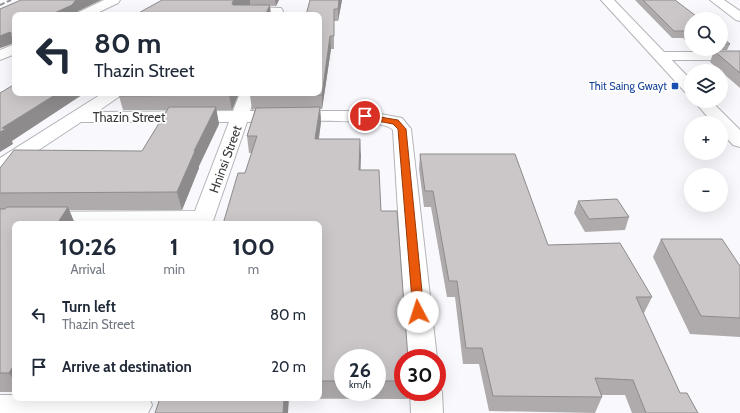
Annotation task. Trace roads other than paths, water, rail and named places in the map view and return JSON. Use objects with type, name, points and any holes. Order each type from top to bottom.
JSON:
[{"type":"street","points":[[89,12],[114,0]]},
{"type":"street","points":[[607,0],[684,82]]},
{"type":"street","points":[[716,0],[740,17]]},
{"type":"street","points":[[249,12],[278,9]]},
{"type":"street","points":[[0,56],[12,50]]},
{"type":"street","points":[[660,56],[740,56]]},
{"type":"street","points":[[0,167],[110,96]]},
{"type":"street","name":"Hninsi Street","points":[[202,221],[247,96]]},
{"type":"street","points":[[709,108],[740,141]]},
{"type":"street","name":"Thazin Street","points":[[78,117],[365,116],[396,122],[402,129],[421,349]]},
{"type":"street","points":[[0,219],[202,221]]},
{"type":"street","points":[[426,401],[427,413]]},
{"type":"street","points":[[0,410],[136,405]]},
{"type":"railway","points":[[0,5],[11,0]]},
{"type":"place","name":"Thit Saing Gwayt","points":[[675,86]]}]
